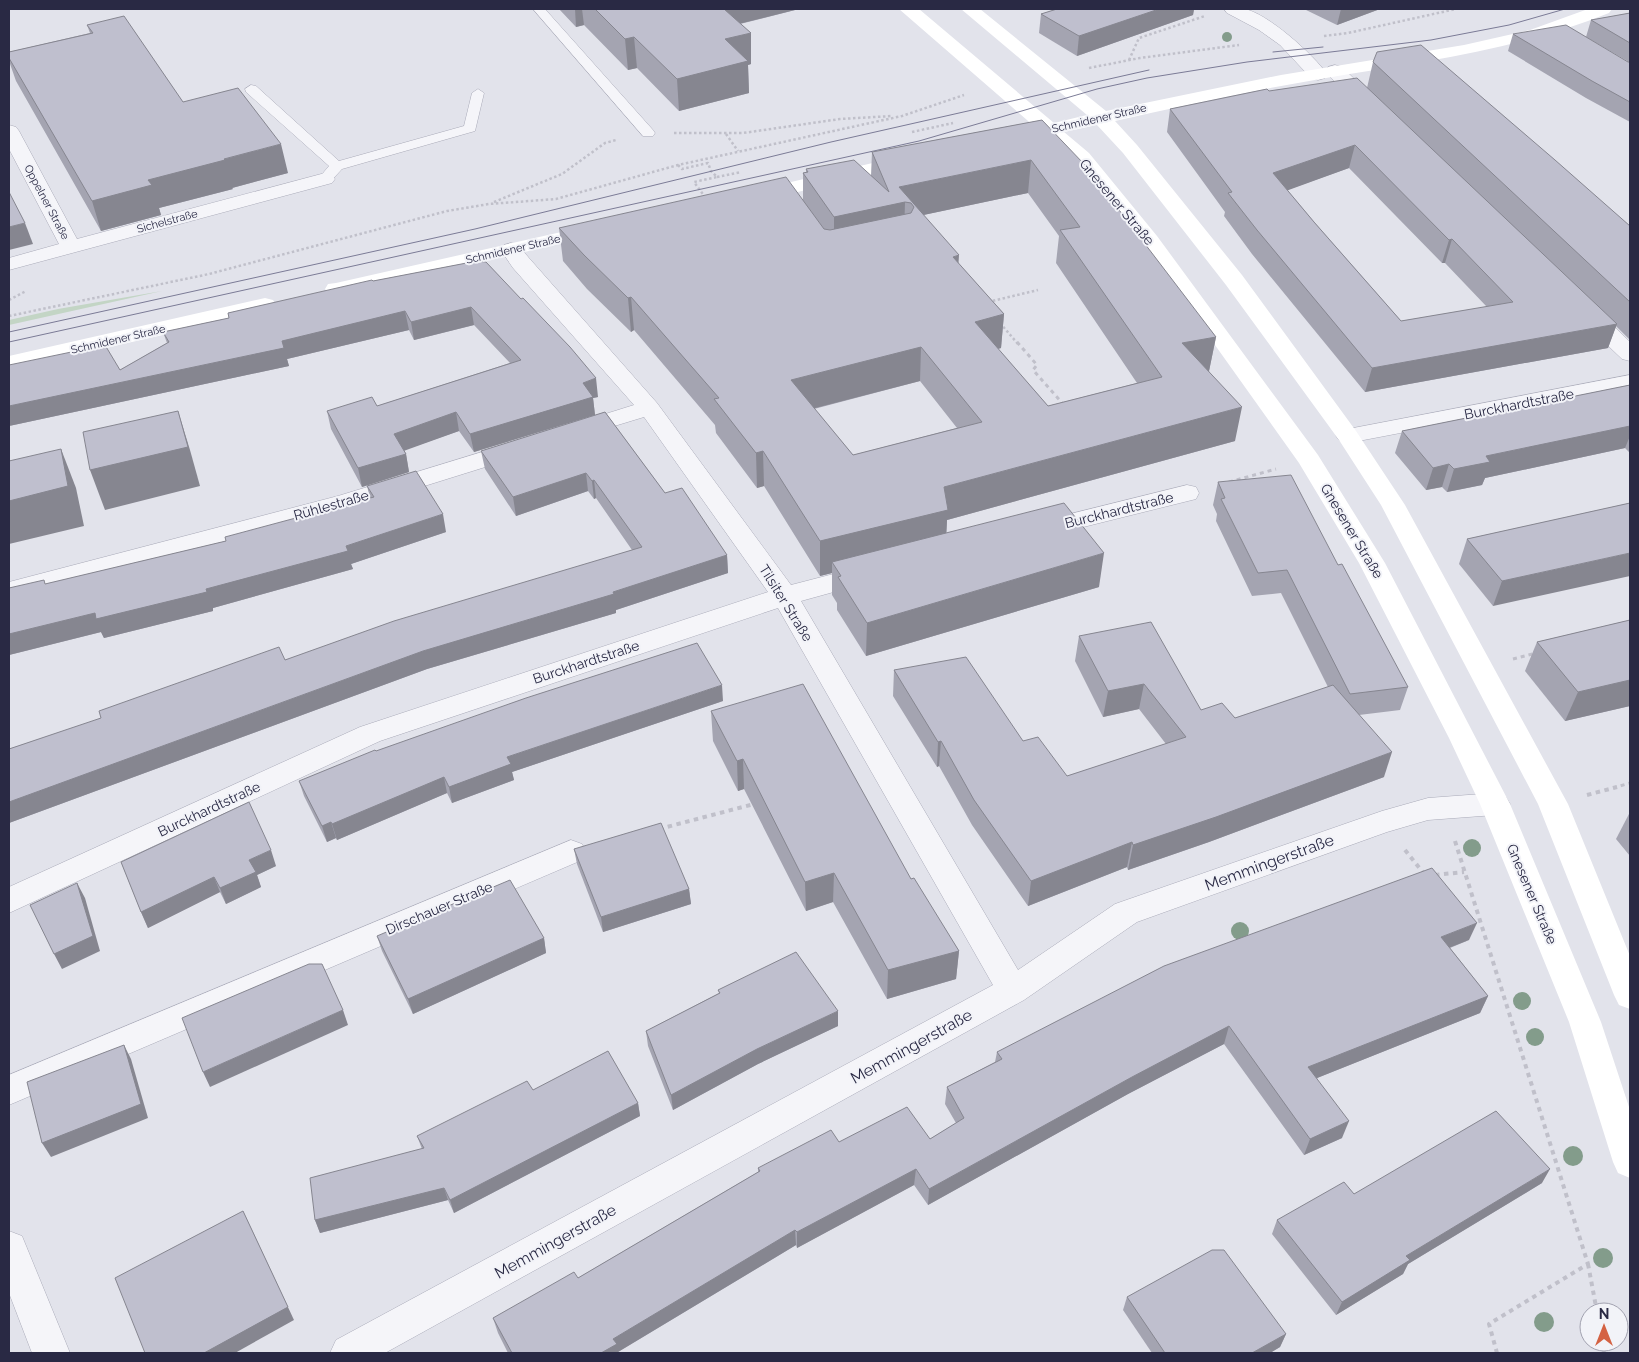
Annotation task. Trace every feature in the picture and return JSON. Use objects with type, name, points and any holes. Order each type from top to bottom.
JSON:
[{"type":"main road","name":"Gnesener Straße","points":[[908,9],[1082,157],[1128,210],[1309,460],[1372,563],[1463,738],[1494,804],[1585,1022],[1630,1162]]},
{"type":"main road","points":[[970,9],[1100,117],[1130,149],[1234,280],[1348,436],[1392,505],[1553,804],[1630,995]]},
{"type":"main road","name":"Schmidener Straße","points":[[998,141],[1162,103],[1472,47],[1555,28],[1603,9]]},
{"type":"main road","points":[[738,200],[787,195],[926,156]]},
{"type":"main road","name":"Schmidener Straße","points":[[318,293],[616,226]]},
{"type":"main road","name":"Schmidener Straße","points":[[9,364],[289,300]]},
{"type":"street","points":[[1239,12],[1264,9]]},
{"type":"street","points":[[1239,12],[1286,41],[1385,119]]},
{"type":"street","points":[[1555,28],[1572,38]]},
{"type":"street","name":"Oppelner Straße","points":[[9,131],[72,247]]},
{"type":"street","name":"Sichelstraße","points":[[9,264],[331,173]]},
{"type":"street","name":"Tilsiter Straße","points":[[511,249],[521,264],[649,408],[785,596],[1013,990]]},
{"type":"street","points":[[1572,299],[1630,354]]},
{"type":"street","name":"Burckhardtstraße","points":[[1348,436],[1630,382]]},
{"type":"street","name":"Rühlestraße","points":[[9,590],[345,502],[649,408]]},
{"type":"street","name":"Burckhardtstraße","points":[[1025,534],[1187,493]]},
{"type":"street","name":"Burckhardtstraße","points":[[9,901],[370,734],[785,596],[891,569]]},
{"type":"street","name":"Memmingerstraße","points":[[349,1353],[1013,990],[1126,913],[1382,822],[1428,809],[1494,804]]},
{"type":"street","name":"Dirschauer Straße","points":[[9,1090],[571,852]]},
{"type":"street","points":[[9,1248],[51,1353]]},
{"type":"lane","points":[[539,9],[648,133]]},
{"type":"lane","points":[[250,90],[331,173],[470,128],[478,93]]},
{"type":"path","points":[[1087,68],[1210,48],[1348,33],[1456,9]]},
{"type":"path","points":[[1129,61],[1139,38],[1209,15]]},
{"type":"path","points":[[9,316],[209,274],[372,232],[447,210],[489,204],[556,199],[614,184],[678,164],[902,116],[971,93]]},
{"type":"path","points":[[489,204],[562,174],[605,142],[648,133],[743,133],[840,119],[902,116]]},
{"type":"path","points":[[911,132],[953,123]]},
{"type":"path","points":[[726,134],[738,151]]},
{"type":"path","points":[[678,164],[682,169],[708,163],[717,177]]},
{"type":"path","points":[[738,200],[732,190],[704,197],[694,182],[742,171]]},
{"type":"path","points":[[983,303],[1038,290]]},
{"type":"path","points":[[995,317],[1037,365],[1033,370],[1066,406]]},
{"type":"path","points":[[1230,481],[1272,470]]},
{"type":"path","points":[[1480,666],[1540,652]]},
{"type":"path","points":[[1553,804],[1630,783]]},
{"type":"path","points":[[656,830],[760,802]]},
{"type":"path","points":[[1445,807],[1588,1264],[1595,1302]]},
{"type":"path","points":[[1382,822],[1427,877],[1451,872],[1464,872]]},
{"type":"path","points":[[1473,923],[1480,923]]},
{"type":"path","points":[[1497,1353],[1489,1324],[1588,1264]]},
{"type":"green space","points":[[162,291],[9,325],[9,320],[58,309]]},
{"type":"building","points":[[595,9],[724,9],[751,33],[725,39],[748,61],[677,79],[634,37],[625,39]]},
{"type":"building","points":[[1057,9],[1159,9],[1079,36],[1041,14]]},
{"type":"building","points":[[1630,13],[1630,43],[1591,20]]},
{"type":"building","points":[[124,16],[183,102],[238,88],[281,144],[148,180],[152,185],[92,201],[9,58],[9,52],[93,33],[87,25]]},
{"type":"building","points":[[1566,25],[1630,62],[1630,102],[1513,34]]},
{"type":"building","points":[[1421,45],[1630,226],[1630,302],[1373,62],[1377,52]]},
{"type":"building","points":[[1357,78],[1617,324],[1372,368],[1228,193],[1232,192],[1170,109],[1267,89],[1269,91]],"holes":[[[1355,145],[1449,240],[1452,239],[1513,302],[1401,321],[1273,173]]]},
{"type":"building","points":[[1042,120],[1084,164],[1216,337],[1182,343],[1242,407],[944,487],[948,510],[820,541],[763,451],[756,453],[714,399],[719,398],[631,297],[628,298],[559,228],[786,177],[824,229],[830,230],[911,213],[914,207],[911,203],[905,202],[834,217],[803,173],[808,172],[806,169],[854,160],[889,192],[872,152]],"holes":[[[1031,160],[1080,227],[1060,230],[1162,377],[1048,406],[975,322],[1004,314],[953,257],[959,255],[899,187]],[[921,347],[982,422],[853,455],[791,380]]]},
{"type":"building","points":[[9,192],[25,223],[9,227]]},
{"type":"building","points":[[477,261],[486,262],[570,347],[596,378],[583,383],[593,397],[470,434],[456,412],[394,434],[406,454],[358,468],[327,411],[372,397],[377,406],[521,360],[471,307],[411,322],[405,311],[282,341],[284,348],[9,406],[9,365],[105,345],[120,370],[169,342],[163,332],[229,318],[228,313],[372,280]]},
{"type":"building","points":[[1630,385],[1630,426],[1486,456],[1490,462],[1454,469],[1449,464],[1433,468],[1402,431]]},
{"type":"building","points":[[178,411],[188,447],[90,470],[83,432]]},
{"type":"building","points":[[605,412],[665,493],[682,488],[727,555],[613,592],[614,594],[423,651],[9,802],[9,749],[101,718],[99,711],[279,647],[285,660],[394,621],[642,547],[594,480],[592,481],[586,473],[513,497],[481,451]]},
{"type":"building","points":[[61,449],[68,486],[9,501],[9,461]]},
{"type":"building","points":[[416,471],[443,514],[346,546],[348,551],[206,589],[207,592],[96,619],[95,613],[9,634],[9,588],[44,580],[45,584],[226,541],[225,537],[374,497],[367,486]]},
{"type":"building","points":[[1291,475],[1338,565],[1342,564],[1408,687],[1350,694],[1287,570],[1258,573],[1221,499],[1225,498],[1218,482]]},
{"type":"building","points":[[1064,503],[1104,553],[867,623],[838,577],[841,576],[832,562]]},
{"type":"building","points":[[1630,503],[1630,553],[1502,581],[1467,539]]},
{"type":"building","points":[[1630,620],[1630,680],[1578,692],[1537,642]]},
{"type":"building","points":[[1151,622],[1201,710],[1222,703],[1235,718],[1333,685],[1392,752],[1216,817],[1133,845],[1132,842],[1031,881],[974,800],[941,741],[938,742],[894,670],[966,657],[1023,741],[1038,737],[1067,776],[1186,737],[1144,684],[1108,691],[1079,636]]},
{"type":"building","points":[[697,643],[722,685],[507,757],[511,764],[449,787],[444,777],[332,824],[331,822],[322,826],[299,781],[375,750],[526,698]]},
{"type":"building","points":[[803,684],[911,879],[914,878],[959,951],[888,970],[834,873],[805,882],[743,759],[737,761],[711,711]]},
{"type":"building","points":[[249,802],[271,850],[249,860],[256,872],[220,888],[214,877],[141,912],[121,862]]},
{"type":"building","points":[[661,823],[689,889],[601,917],[574,849]]},
{"type":"building","points":[[1432,868],[1477,923],[1441,937],[1488,996],[1308,1067],[1349,1121],[1310,1139],[1229,1026],[929,1189],[916,1169],[797,1232],[795,1230],[613,1339],[617,1344],[601,1353],[512,1353],[493,1318],[574,1272],[578,1278],[760,1171],[758,1168],[831,1130],[839,1142],[907,1107],[930,1139],[964,1118],[947,1087],[1002,1059],[997,1052],[1164,966]]},
{"type":"building","points":[[510,880],[544,938],[408,999],[377,936]]},
{"type":"building","points":[[77,883],[93,936],[54,954],[30,905]]},
{"type":"building","points":[[796,952],[838,1011],[757,1049],[671,1095],[646,1031],[720,993],[718,990]]},
{"type":"building","points":[[309,964],[322,964],[343,1010],[203,1072],[182,1018]]},
{"type":"building","points":[[124,1045],[141,1104],[42,1143],[27,1082]]},
{"type":"building","points":[[608,1051],[638,1103],[450,1200],[444,1188],[315,1220],[310,1178],[424,1148],[417,1136],[527,1081],[533,1090]]},
{"type":"building","points":[[1496,1111],[1550,1169],[1406,1256],[1410,1260],[1342,1302],[1277,1220],[1344,1182],[1354,1194]]},
{"type":"building","points":[[243,1211],[288,1307],[204,1353],[145,1353],[115,1278]]},
{"type":"building","points":[[1212,1250],[1224,1250],[1286,1334],[1252,1353],[1165,1353],[1127,1297]]},
{"type":"tram line","points":[[9,342],[919,141],[1097,89],[1147,78],[1247,62],[1431,40],[1509,25],[1565,9]]},
{"type":"tram line","points":[[1273,52],[1323,47]]},
{"type":"tram line","points":[[9,332],[475,229],[831,142],[1149,70]]}]
